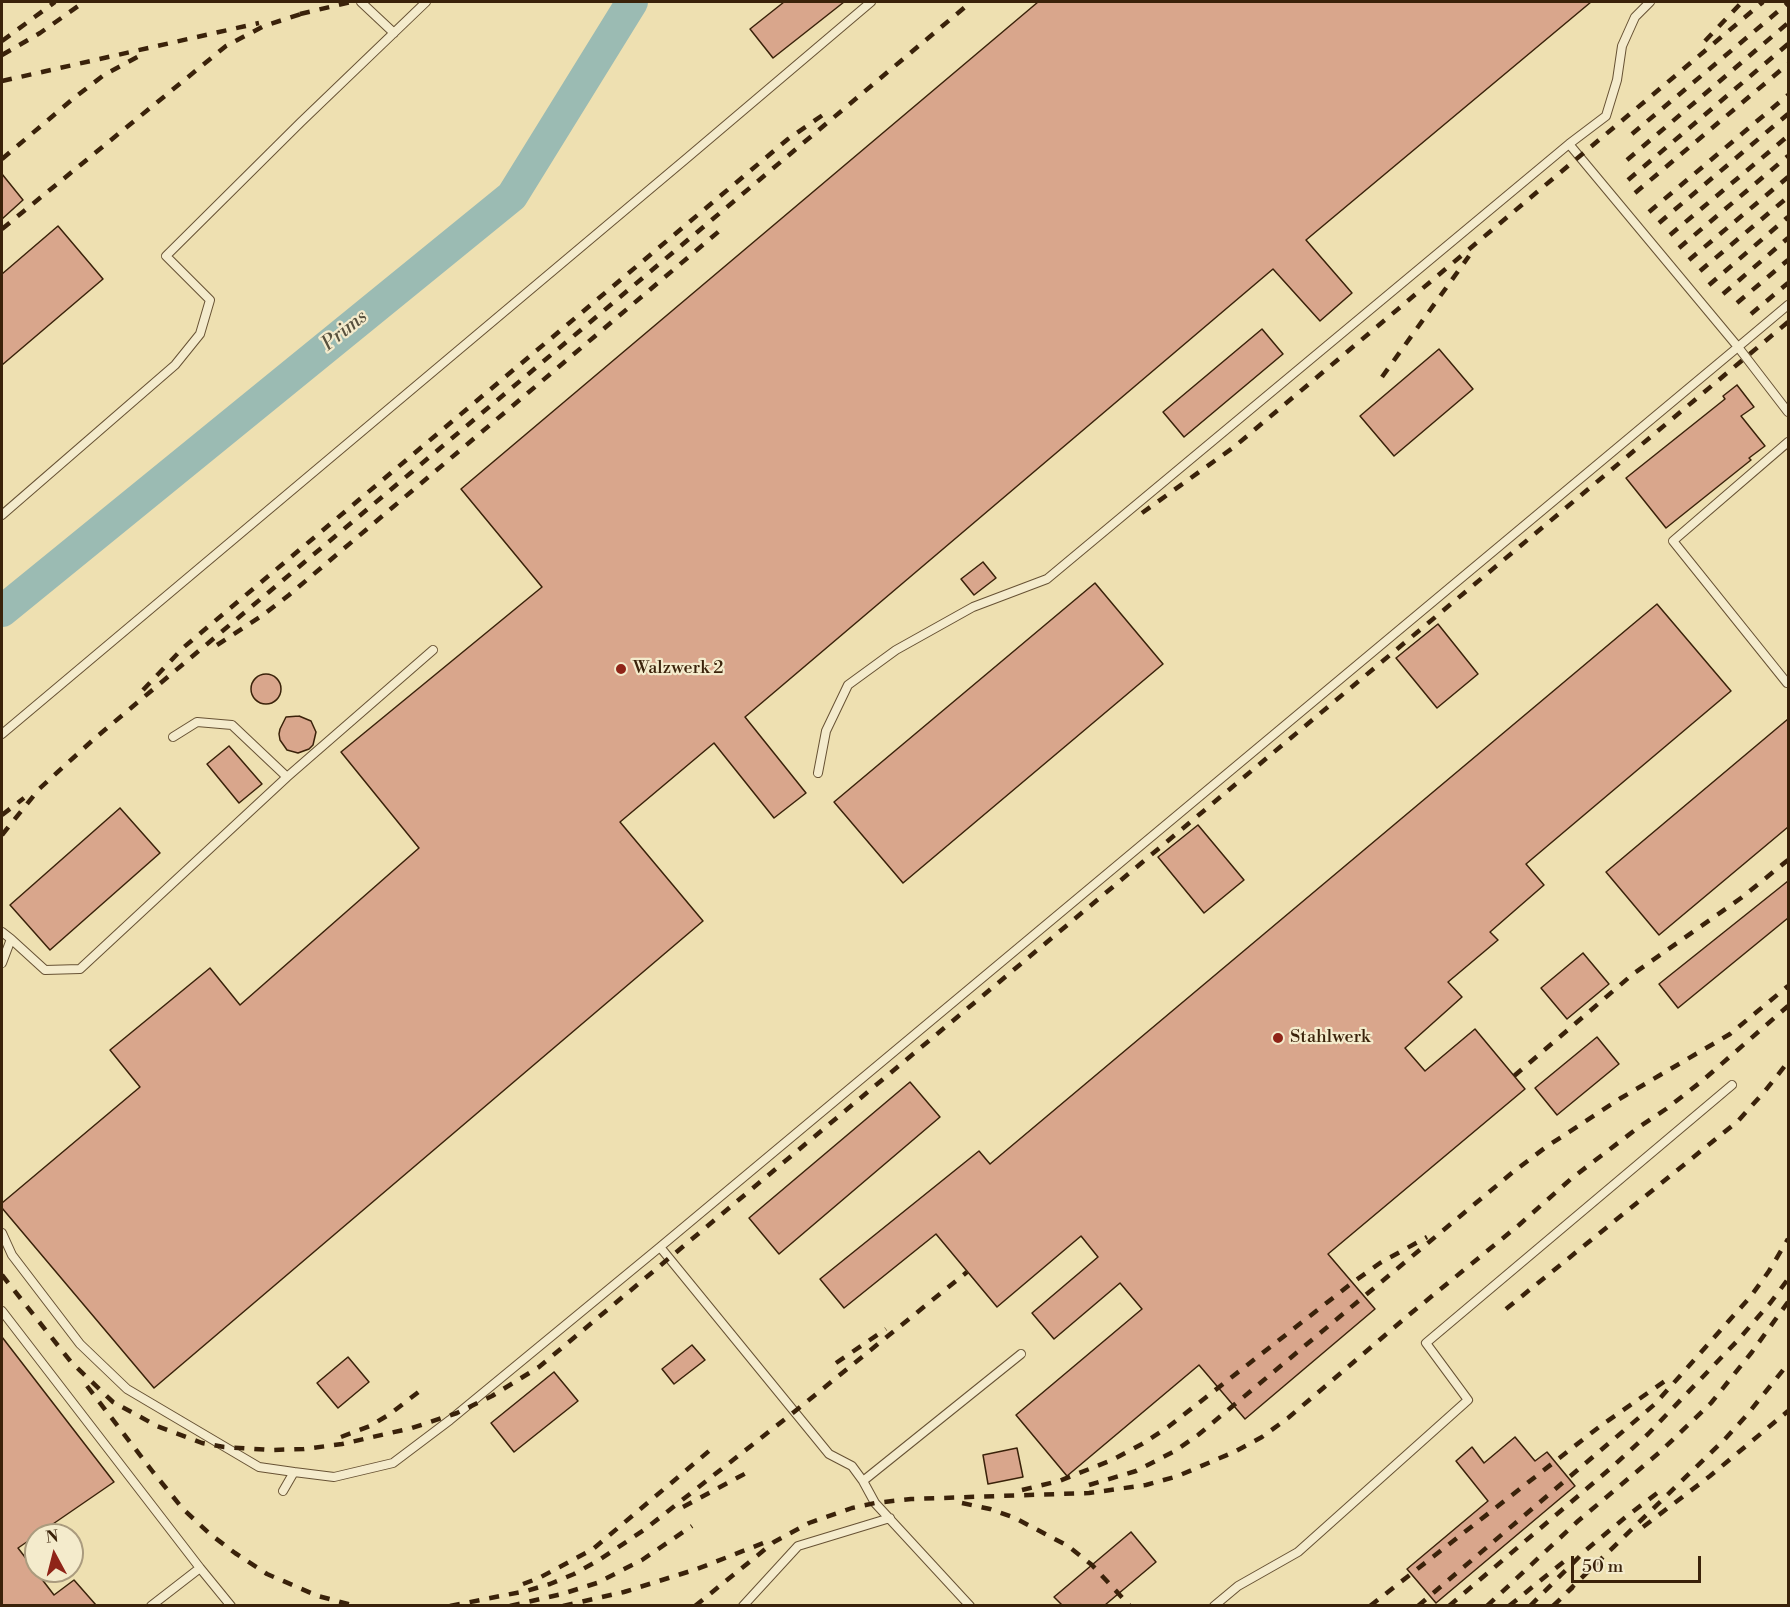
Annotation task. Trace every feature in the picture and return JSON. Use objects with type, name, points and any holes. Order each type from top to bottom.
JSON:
[{"type":"lane","points":[[361,2],[393,33]]},
{"type":"lane","points":[[2,516],[175,365],[200,334],[210,300],[166,256],[426,2]]},
{"type":"lane","points":[[2,734],[871,2]]},
{"type":"lane","points":[[818,773],[826,731],[848,685],[896,650],[973,607],[1047,579],[1569,144],[1606,116],[1617,80],[1622,46],[1635,17],[1650,2]]},
{"type":"lane","points":[[1569,144],[1738,347],[1788,412]]},
{"type":"lane","points":[[2,1233],[12,1255],[80,1344],[127,1389],[259,1467],[334,1477],[393,1463],[450,1420],[660,1247],[1788,305]]},
{"type":"lane","points":[[1787,683],[1673,541],[1788,442]]},
{"type":"lane","points":[[2,932],[45,970],[80,969],[287,777],[433,650]]},
{"type":"lane","points":[[173,737],[198,722],[232,725],[287,777]]},
{"type":"lane","points":[[2,963],[11,939]]},
{"type":"lane","points":[[1214,1605],[1238,1586],[1298,1552],[1468,1400],[1426,1342],[1732,1085]]},
{"type":"lane","points":[[660,1247],[829,1454],[852,1466],[875,1503],[970,1605]]},
{"type":"lane","points":[[2,1311],[231,1605]]},
{"type":"lane","points":[[863,1481],[1022,1354]]},
{"type":"lane","points":[[283,1491],[294,1472]]},
{"type":"lane","points":[[743,1605],[798,1546],[890,1518]]},
{"type":"lane","points":[[151,1605],[200,1568]]},
{"type":"building","points":[[784,2],[844,2],[773,58],[750,29]]},
{"type":"building","name":"Walzwerk 2","points":[[1038,2],[1591,2],[1306,240],[1352,293],[1320,321],[1273,269],[745,717],[806,793],[774,818],[714,743],[620,822],[703,921],[154,1388],[2,1208],[2,1203],[140,1087],[110,1050],[210,968],[240,1005],[419,848],[341,752],[542,587],[461,489]]},
{"type":"building","points":[[2,174],[23,200],[2,219]]},
{"type":"building","points":[[58,226],[103,279],[2,365],[2,274]]},
{"type":"building","points":[[1262,329],[1283,354],[1184,437],[1163,412]]},
{"type":"building","points":[[1439,349],[1473,389],[1394,456],[1360,416]]},
{"type":"building","points":[[1737,385],[1754,407],[1741,416],[1765,446],[1749,458],[1751,460],[1666,528],[1626,478],[1725,399],[1723,396]]},
{"type":"building","points":[[983,562],[996,578],[974,595],[961,579]]},
{"type":"building","points":[[1095,583],[1163,664],[903,883],[834,802]]},
{"type":"building","name":"Stahlwerk","points":[[1657,604],[1731,691],[1526,864],[1544,885],[1490,932],[1498,940],[1448,982],[1462,997],[1405,1048],[1425,1071],[1475,1029],[1525,1089],[1328,1254],[1375,1309],[1245,1419],[1199,1365],[1067,1476],[1016,1415],[1142,1309],[1120,1283],[1054,1339],[1032,1313],[1098,1257],[1081,1236],[997,1307],[936,1234],[844,1308],[820,1279],[979,1151],[990,1164]]},
{"type":"building","points":[[1438,624],[1478,674],[1437,708],[1396,658]]},
{"type":"building","points":[[266,674],[277,678],[281,689],[277,700],[266,704],[255,700],[251,689],[255,678]]},
{"type":"building","points":[[299,716],[311,721],[316,732],[313,745],[298,753],[287,750],[279,734],[286,717]]},
{"type":"building","points":[[1788,719],[1788,827],[1659,935],[1606,872]]},
{"type":"building","points":[[229,746],[262,784],[239,803],[207,764]]},
{"type":"building","points":[[120,808],[160,853],[50,950],[10,905]]},
{"type":"building","points":[[1198,825],[1244,880],[1204,913],[1158,857]]},
{"type":"building","points":[[1788,881],[1788,918],[1678,1008],[1659,984]]},
{"type":"building","points":[[1583,953],[1609,984],[1567,1019],[1541,988]]},
{"type":"building","points":[[1597,1037],[1619,1064],[1557,1115],[1535,1088]]},
{"type":"building","points":[[910,1082],[940,1117],[779,1254],[749,1218]]},
{"type":"building","points":[[2,1337],[114,1482],[54,1523],[24,1523],[24,1544],[18,1548],[24,1556],[24,1583],[45,1583],[54,1595],[70,1583],[77,1583],[96,1605],[2,1605]]},
{"type":"building","points":[[692,1345],[705,1360],[674,1384],[662,1369]]},
{"type":"building","points":[[348,1357],[369,1382],[338,1408],[317,1383]]},
{"type":"building","points":[[554,1372],[578,1401],[514,1452],[491,1423]]},
{"type":"building","points":[[1515,1437],[1535,1461],[1547,1452],[1575,1486],[1436,1603],[1407,1569],[1488,1501],[1456,1461],[1472,1447],[1484,1463]]},
{"type":"building","points":[[1017,1448],[1023,1477],[988,1484],[983,1455]]},
{"type":"building","points":[[1131,1532],[1156,1562],[1105,1605],[1062,1605],[1054,1597]]},
{"type":"waterway","name":"Prims","points":[[2,611],[512,196],[632,2]]},
{"type":"railway","points":[[2,41],[55,2]]},
{"type":"railway","points":[[2,55],[40,33],[84,2]]},
{"type":"railway","points":[[300,14],[351,2]]},
{"type":"railway","points":[[2,835],[39,789],[94,739],[971,2]]},
{"type":"railway","points":[[1705,41],[1742,2]]},
{"type":"railway","points":[[1142,513],[1234,447],[1763,2]]},
{"type":"railway","points":[[1632,134],[1788,3]]},
{"type":"railway","points":[[2,229],[226,46],[264,26],[307,12]]},
{"type":"railway","points":[[2,81],[259,23]]},
{"type":"railway","points":[[1627,160],[1788,23]]},
{"type":"railway","points":[[1628,180],[1788,44]]},
{"type":"railway","points":[[2,159],[104,75],[143,54]]},
{"type":"railway","points":[[1635,193],[1788,64]]},
{"type":"railway","points":[[1649,212],[1788,95]]},
{"type":"railway","points":[[143,690],[184,647],[788,139],[830,110]]},
{"type":"railway","points":[[1659,223],[1788,114]]},
{"type":"railway","points":[[1670,235],[1788,136]]},
{"type":"railway","points":[[1679,248],[1788,156]]},
{"type":"railway","points":[[1689,260],[1788,177]]},
{"type":"railway","points":[[1700,271],[1788,197]]},
{"type":"railway","points":[[1709,285],[1788,217]]},
{"type":"railway","points":[[217,645],[289,595],[724,227]]},
{"type":"railway","points":[[1723,294],[1788,238]]},
{"type":"railway","points":[[1382,377],[1469,256]]},
{"type":"railway","points":[[1737,303],[1788,260]]},
{"type":"railway","points":[[1751,314],[1788,283]]},
{"type":"railway","points":[[2,1275],[71,1362],[113,1402],[157,1426],[202,1443],[271,1450],[342,1444],[412,1428],[457,1413],[492,1396],[539,1367],[1788,322]]},
{"type":"railway","points":[[2,815],[24,798]]},
{"type":"railway","points":[[1514,1076],[1633,974],[1741,898],[1788,860]]},
{"type":"railway","points":[[1089,1485],[1136,1471],[1175,1451],[1198,1435],[1513,1172],[1546,1147],[1621,1098],[1730,1034],[1788,986]]},
{"type":"railway","points":[[695,1606],[774,1542],[809,1523],[852,1508],[911,1499],[1089,1493],[1146,1485],[1178,1476],[1234,1452],[1262,1437],[1288,1418],[1572,1178],[1702,1081],[1788,1006]]},
{"type":"railway","points":[[1506,1309],[1738,1121],[1788,1062]]},
{"type":"railway","points":[[1022,1490],[1059,1481],[1112,1460],[1142,1444],[1168,1427],[1352,1283],[1380,1263],[1427,1237]]},
{"type":"railway","points":[[1418,1606],[1655,1404],[1751,1296],[1788,1239]]},
{"type":"railway","points":[[450,1606],[550,1584],[599,1560],[644,1530],[967,1272]]},
{"type":"railway","points":[[1449,1606],[1648,1434],[1739,1339],[1788,1279]]},
{"type":"railway","points":[[1487,1606],[1578,1521],[1660,1452],[1711,1403],[1788,1302]]},
{"type":"railway","points":[[836,1363],[886,1329]]},
{"type":"railway","points":[[1567,1592],[1725,1439],[1788,1364]]},
{"type":"railway","points":[[1370,1606],[1599,1427],[1672,1376]]},
{"type":"railway","points":[[87,1386],[183,1509],[210,1534],[267,1574],[318,1596],[356,1606]]},
{"type":"railway","points":[[341,1437],[370,1426],[421,1390]]},
{"type":"railway","points":[[1643,1527],[1710,1476],[1788,1411]]},
{"type":"railway","points":[[523,1584],[593,1549],[709,1451]]},
{"type":"railway","points":[[683,1507],[750,1471]]},
{"type":"railway","points":[[1530,1606],[1586,1550],[1660,1491]]},
{"type":"railway","points":[[962,1503],[990,1509],[1015,1518],[1068,1546],[1092,1565],[1130,1606]]},
{"type":"railway","points":[[510,1606],[597,1583],[642,1560],[692,1526]]},
{"type":"railway","points":[[563,1606],[624,1592],[697,1569],[766,1542]]},
{"type":"railway","points":[[1509,1606],[1567,1559]]},
{"type":"railway","points":[[1553,1606],[1573,1587]]},
{"type":"place","name":"Walzwerk 2","points":[[621,669]]},
{"type":"place","name":"Stahlwerk","points":[[1278,1038]]}]
